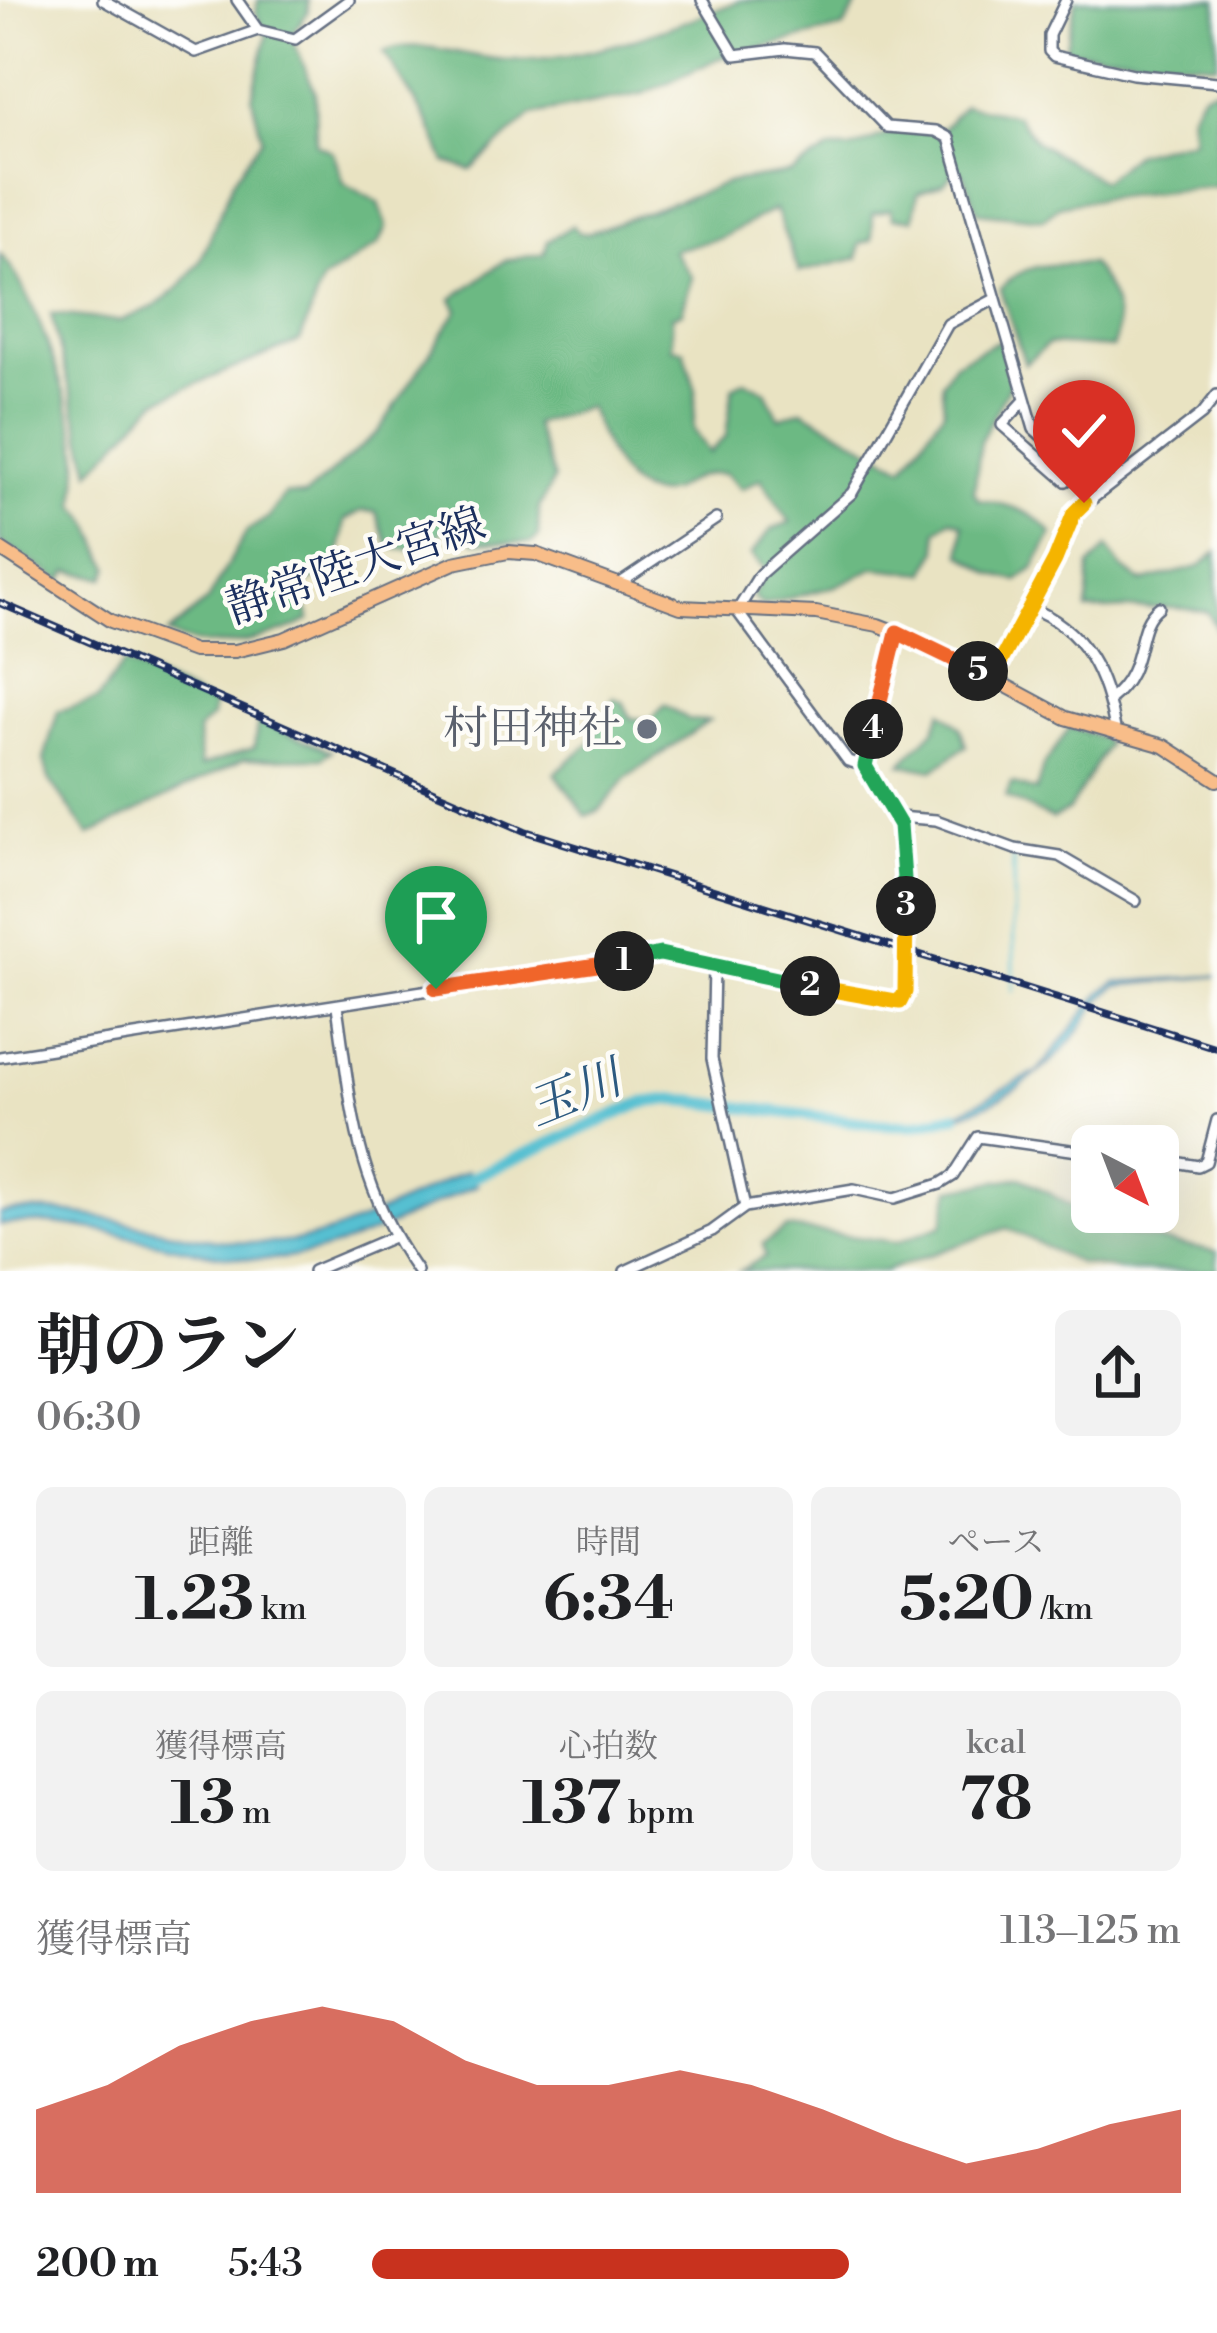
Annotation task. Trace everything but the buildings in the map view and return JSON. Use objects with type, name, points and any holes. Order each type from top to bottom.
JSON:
[{"type":"main road","name":"静常陸大宮線","points":[[0,549],[111,621],[194,652],[235,651],[284,639],[419,574],[508,551],[559,560],[681,608],[816,613],[897,632],[1066,718],[1164,746],[1217,780]]},
{"type":"street","points":[[104,0],[196,52],[258,30]]},
{"type":"street","points":[[237,0],[258,30],[270,37],[300,38],[314,21],[349,0]]},
{"type":"street","points":[[702,0],[736,56],[785,49],[815,52],[887,127],[936,131],[949,138],[1034,429],[1100,489]]},
{"type":"street","points":[[1066,0],[1049,35],[1048,51],[1054,56],[1133,74],[1217,82]]},
{"type":"street","points":[[865,766],[848,761],[737,611],[760,574],[852,493],[948,324],[993,300]]},
{"type":"street","points":[[1045,438],[1085,390],[1110,410],[1068,458]]},
{"type":"street","points":[[992,678],[1074,513],[1202,414],[1217,395]]},
{"type":"street","points":[[1025,400],[1003,425],[1066,481],[1081,471]]},
{"type":"street","points":[[619,584],[716,519]]},
{"type":"street","points":[[1028,607],[1071,629],[1090,652],[1116,734]]},
{"type":"street","points":[[1108,700],[1132,679],[1146,620],[1159,607]]},
{"type":"street","points":[[897,632],[865,766],[889,811],[898,817],[936,820],[1015,849],[1059,856],[1136,901]]},
{"type":"street","points":[[0,1057],[660,954],[900,1002],[905,992],[908,925],[898,817]]},
{"type":"street","points":[[714,967],[712,1059],[745,1207]]},
{"type":"street","points":[[337,1006],[358,1148],[392,1233],[417,1271]]},
{"type":"street","points":[[1179,1163],[1198,1166],[1206,1162],[1217,1120]]},
{"type":"street","points":[[625,1271],[712,1231],[745,1207],[854,1189],[895,1198],[948,1181],[973,1142],[986,1135],[1071,1151]]},
{"type":"street","points":[[313,1271],[392,1233]]},
{"type":"green space","points":[[258,0],[308,0],[308,12],[291,36],[315,91],[316,144],[333,152],[344,183],[379,203],[387,227],[379,244],[322,281],[300,341],[157,400],[91,472],[51,314],[120,321],[154,307],[180,287],[200,262],[234,179],[262,138],[252,98],[267,36],[256,13]]},
{"type":"green space","points":[[742,0],[860,0],[844,28],[720,58],[645,93],[532,115],[471,170],[446,162],[430,125],[384,52],[413,46],[510,60],[569,55],[628,41]]},
{"type":"green space","points":[[1076,0],[1217,0],[1217,64],[1065,50]]},
{"type":"green space","points":[[1217,88],[1217,187],[1066,204],[1043,219],[978,212],[964,175],[956,170],[944,183],[918,193],[913,219],[893,218],[891,209],[873,213],[872,240],[860,244],[858,258],[799,272],[775,209],[721,238],[673,250],[692,277],[682,312],[672,316],[672,348],[684,350],[696,391],[693,430],[709,453],[726,436],[733,387],[745,380],[766,391],[779,418],[802,410],[904,467],[944,410],[942,382],[953,364],[1000,340],[1012,380],[981,440],[974,492],[979,500],[1029,514],[1052,534],[1034,569],[1017,581],[992,574],[962,554],[963,524],[951,519],[937,530],[938,550],[925,573],[874,568],[836,586],[763,605],[752,597],[767,571],[751,555],[771,530],[790,522],[761,479],[741,489],[725,474],[709,474],[656,495],[642,491],[618,468],[588,407],[534,424],[554,479],[539,508],[538,537],[531,543],[474,542],[466,529],[449,521],[428,550],[389,547],[376,512],[361,511],[345,520],[338,563],[300,588],[310,620],[276,634],[222,645],[168,634],[207,601],[247,531],[269,517],[285,494],[305,496],[378,432],[458,310],[452,299],[506,260],[544,254],[548,241],[573,225],[578,233],[588,233],[730,182],[791,173],[831,149],[851,149],[902,128],[942,129],[964,105],[1016,115],[1036,142],[1102,181],[1135,153],[1193,139],[1190,114],[1203,92]]},
{"type":"green space","points":[[0,254],[25,291],[58,375],[78,448],[76,506],[94,529],[110,567],[105,578],[69,571],[62,581],[0,542]]},
{"type":"green space","points":[[1090,264],[1104,282],[1116,314],[1112,348],[1048,344],[1025,364],[1000,289],[1030,269]]},
{"type":"green space","points":[[1108,547],[1121,567],[1141,582],[1199,567],[1217,552],[1217,630],[1208,612],[1191,609],[1087,610],[1090,566]]},
{"type":"green space","points":[[124,663],[213,704],[212,717],[198,730],[200,767],[254,748],[258,721],[331,751],[322,758],[244,759],[89,835],[49,779],[44,760],[58,711],[97,700]]},
{"type":"green space","points":[[614,698],[623,702],[631,718],[651,720],[665,705],[690,720],[709,721],[626,778],[600,810],[586,816],[555,773],[590,743]]},
{"type":"green space","points":[[942,711],[960,727],[966,746],[933,770],[901,764],[934,730]]},
{"type":"green space","points":[[1070,727],[1102,738],[1107,745],[1069,810],[1052,819],[1006,797],[1011,783],[1036,791],[1043,767]]},
{"type":"green space","points":[[1021,1177],[1071,1206],[1071,1233],[1118,1233],[1217,1252],[1217,1271],[1132,1271],[1079,1263],[1007,1228],[885,1271],[740,1271],[766,1256],[763,1244],[787,1228],[897,1242],[943,1225],[951,1189]]},
{"type":"water","points":[[1217,976],[1117,986],[1061,1052],[1031,1078],[998,1099],[942,1121],[1038,1071],[1101,992],[1116,982]]},
{"type":"water","points":[[467,1171],[477,1185],[366,1236],[278,1259],[219,1255],[60,1225],[0,1225],[0,1213],[74,1213],[221,1241],[295,1241],[361,1221]]},
{"type":"waterway","points":[[1013,854],[1014,991]]},
{"type":"waterway","name":"玉川","points":[[457,1184],[642,1103],[673,1099],[878,1124],[912,1125],[956,1115]]},
{"type":"railway","points":[[0,603],[525,831],[1217,1048]]},
{"type":"place","name":"村田神社","points":[[647,729]]},
{"type":"route","points":[[436,989],[660,954],[900,1002],[905,992],[908,925],[900,825],[865,766],[897,632],[992,678],[1055,560],[1074,513],[1084,503]]}]
